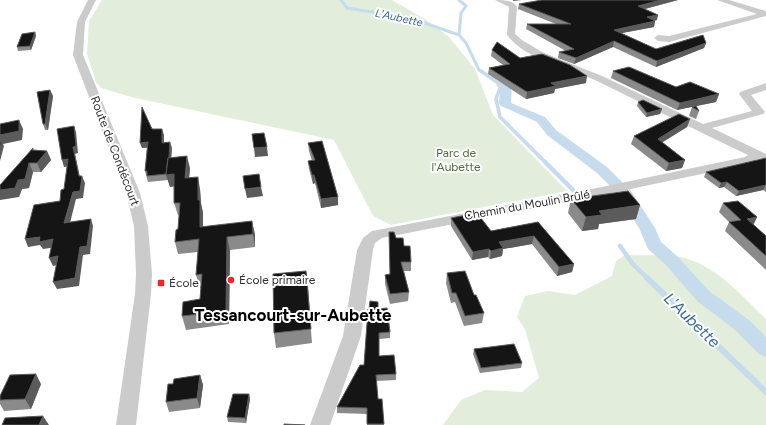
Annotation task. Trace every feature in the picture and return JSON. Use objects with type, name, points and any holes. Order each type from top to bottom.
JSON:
[{"type":"street","name":"Route de Condécourt","points":[[92,0],[82,22],[78,55],[133,193],[141,226],[144,274],[143,294],[126,425]]},
{"type":"street","points":[[499,0],[516,4],[513,7],[511,35],[517,42],[533,52],[577,68],[700,128],[735,143],[761,157]]},
{"type":"street","points":[[721,0],[766,14]]},
{"type":"street","points":[[658,38],[669,38],[766,14]]},
{"type":"street","points":[[700,128],[759,112],[744,94],[766,86]]},
{"type":"street","name":"Chemin du Moulin Brûlé","points":[[320,425],[352,336],[365,250],[368,241],[377,234],[602,191],[690,166],[749,160],[761,157]]},
{"type":"green space","name":"Parc de l'Aubette","points":[[102,0],[392,0],[425,19],[449,37],[475,69],[493,115],[567,191],[391,225],[373,216],[334,140],[131,97],[101,88],[96,82],[87,54],[89,21]]},
{"type":"green space","points":[[625,255],[673,256],[705,266],[727,282],[766,319],[766,425],[443,425],[461,400],[485,390],[522,392],[539,378],[525,329],[517,317],[525,296],[548,291],[575,295],[612,276],[616,261]]},
{"type":"building","points":[[542,0],[661,0],[638,6],[658,15],[647,17],[655,21],[614,30],[656,49],[703,35],[706,43],[657,61],[614,41],[576,58],[559,52],[574,49],[527,24],[571,24],[519,4]]},
{"type":"building","points":[[35,32],[30,46],[17,47],[22,34]]},
{"type":"building","points":[[497,42],[520,58],[542,54],[570,65],[587,76],[551,83],[556,86],[527,92],[489,68],[510,64],[492,50]]},
{"type":"building","points":[[629,67],[676,87],[690,82],[719,94],[680,103],[613,71]]},
{"type":"building","points":[[50,90],[45,124],[43,124],[37,92]]},
{"type":"building","points":[[643,100],[662,109],[647,113],[638,102]]},
{"type":"building","points":[[696,106],[699,111],[692,107]]},
{"type":"building","points":[[142,107],[152,129],[162,129],[162,143],[170,142],[166,174],[147,176],[147,171],[145,171],[148,142],[140,143]]},
{"type":"building","points":[[679,114],[690,119],[658,139],[685,160],[669,163],[634,136]]},
{"type":"building","points":[[19,120],[19,131],[0,135],[0,124]]},
{"type":"building","points":[[74,126],[76,146],[73,147],[79,176],[82,176],[80,191],[73,192],[64,223],[91,219],[87,246],[80,247],[75,278],[53,282],[58,256],[49,258],[53,239],[39,242],[40,237],[25,239],[34,205],[60,201],[61,190],[64,189],[68,159],[62,160],[57,129]]},
{"type":"building","points":[[264,133],[267,147],[254,148],[252,134]]},
{"type":"building","points":[[322,141],[338,197],[321,199],[308,161],[315,160],[308,143]]},
{"type":"building","points":[[33,148],[32,150],[47,151],[37,163],[29,163],[25,179],[18,180],[15,188],[0,190],[0,185]]},
{"type":"building","points":[[187,156],[185,178],[198,177],[200,227],[252,221],[253,234],[227,237],[226,311],[182,316],[183,302],[200,299],[202,274],[196,275],[199,239],[175,242],[176,230],[178,229],[180,203],[174,203],[174,174],[166,175],[168,158]]},
{"type":"building","points":[[766,158],[766,185],[739,191],[727,182],[721,183],[706,172]]},
{"type":"building","points":[[259,174],[261,187],[245,189],[243,176]]},
{"type":"building","points":[[628,191],[640,205],[599,211],[602,215],[586,217],[571,199]]},
{"type":"building","points":[[738,201],[757,217],[747,219],[766,236],[766,256],[729,222],[741,220],[723,203]]},
{"type":"building","points":[[477,213],[491,231],[538,222],[574,264],[559,267],[534,236],[499,242],[503,248],[491,251],[489,249],[473,252],[451,218]]},
{"type":"building","points":[[389,232],[394,232],[396,238],[403,238],[404,246],[410,246],[411,262],[401,262],[409,292],[390,294],[385,275],[390,274]]},
{"type":"building","points":[[306,271],[311,329],[274,333],[273,274]]},
{"type":"building","points":[[465,271],[474,295],[476,295],[484,313],[465,316],[456,293],[452,293],[447,273]]},
{"type":"building","points":[[370,301],[378,302],[378,309],[387,308],[390,332],[379,333],[379,356],[394,355],[396,374],[376,375],[378,399],[382,399],[384,424],[367,424],[367,408],[337,407],[360,365],[364,365],[368,309]]},
{"type":"building","points":[[514,344],[522,363],[481,368],[474,349]]},
{"type":"building","points":[[36,374],[25,399],[0,400],[0,396],[10,375]]},
{"type":"building","points":[[200,375],[197,398],[166,402],[168,384],[173,384],[174,379]]},
{"type":"building","points":[[233,394],[249,394],[245,418],[227,417]]},
{"type":"building","points":[[43,416],[39,425],[2,425],[5,418]]},
{"type":"building","points":[[284,424],[305,425],[284,425]]},
{"type":"waterway","name":"L'Aubette","points":[[341,0],[347,8],[410,18],[459,35]]},
{"type":"waterway","name":"L'Aubette","points":[[459,0],[466,6],[461,13],[459,35]]},
{"type":"waterway","name":"L'Aubette","points":[[459,35],[466,43],[479,70],[482,72]]},
{"type":"waterway","name":"L'Aubette","points":[[481,71],[501,85],[496,99],[500,117],[573,190]]},
{"type":"waterway","points":[[501,85],[506,87],[505,104],[511,108],[541,119],[551,132],[602,170],[626,194],[647,228],[654,245],[672,261],[703,296],[742,325],[766,349]]},
{"type":"waterway","name":"L'Aubette","points":[[620,246],[632,263],[647,278]]},
{"type":"waterway","name":"L'Aubette","points":[[647,278],[766,392]]},
{"type":"place","name":"École primaire","points":[[231,280]]},
{"type":"place","name":"École","points":[[161,283]]},
{"type":"district","name":"Tessancourt-sur-Aubette","points":[[293,315]]}]
